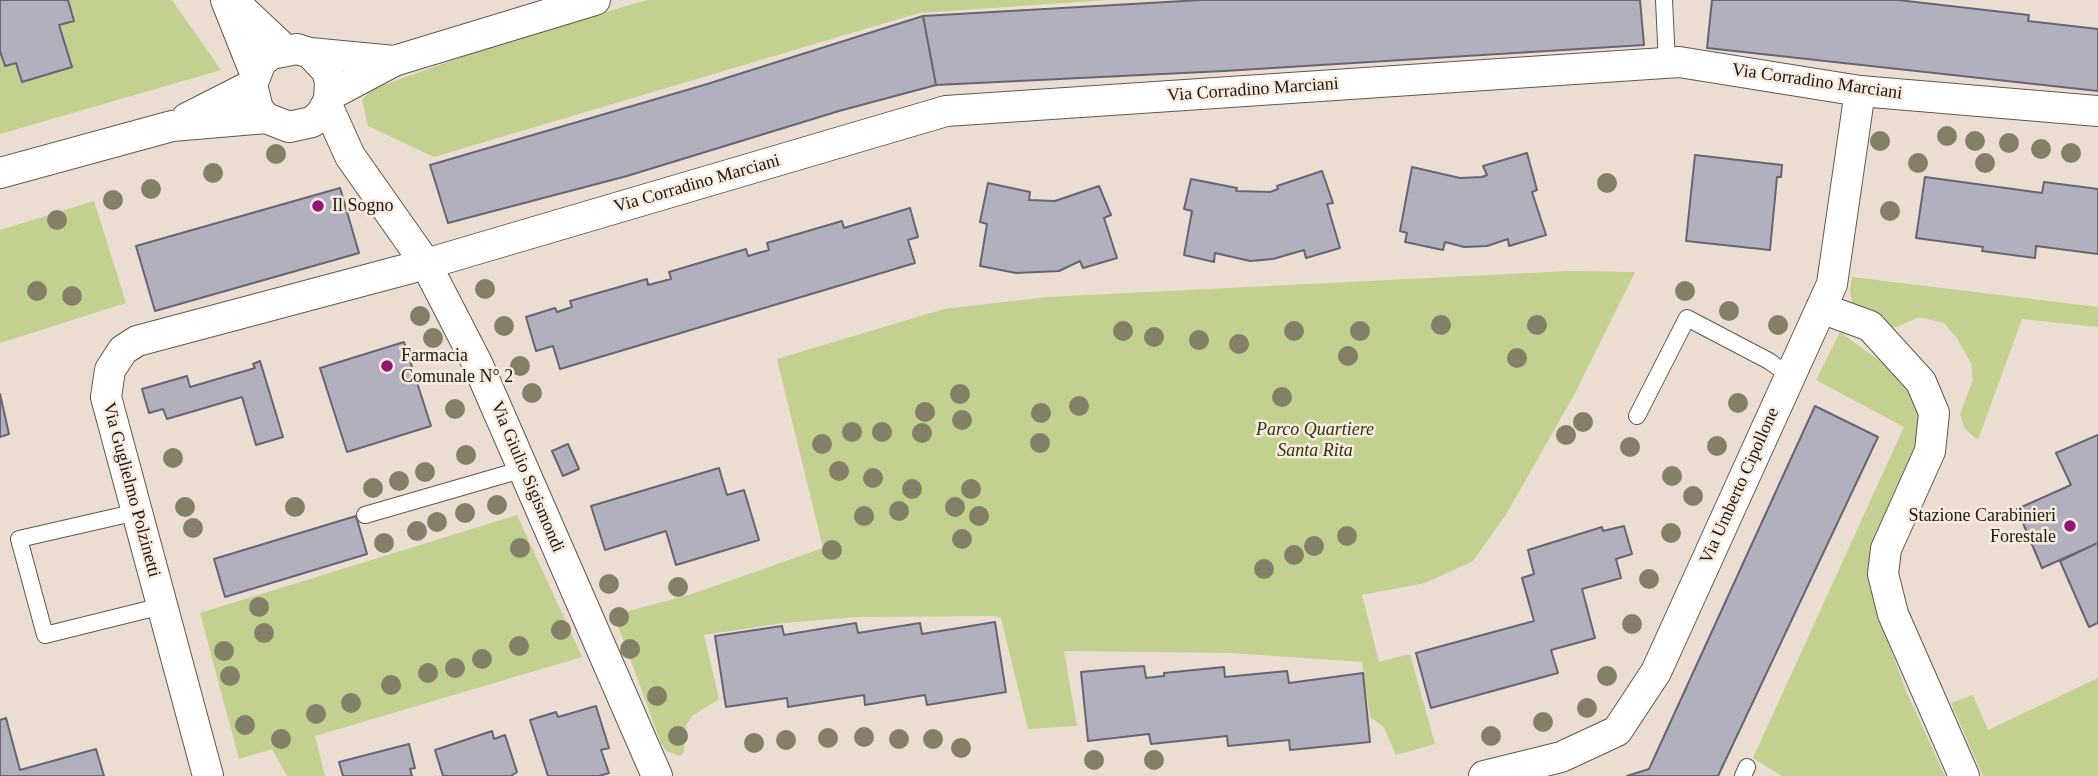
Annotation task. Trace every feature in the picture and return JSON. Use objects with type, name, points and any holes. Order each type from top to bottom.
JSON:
[{"type":"street","points":[[226,0],[253,79],[258,109],[277,123]]},
{"type":"street","points":[[232,0],[327,71],[328,100]]},
{"type":"street","points":[[0,173],[172,126],[312,122],[328,100],[394,61],[594,0]]},
{"type":"street","points":[[172,126],[253,79],[271,54],[297,51],[394,61]]},
{"type":"street","name":"Via Corradino Marciani","points":[[426,264],[946,111],[1679,62],[1860,91],[2098,111]]},
{"type":"street","name":"Via Umberto Cipollone","points":[[1484,776],[1561,757],[1617,732],[1656,672],[1832,284],[1860,91]]},
{"type":"street","name":"Via Giulio Sigismondi","points":[[328,100],[350,156],[426,264],[477,363],[657,776]]},
{"type":"street","name":"Via Giulio Sigismondi","points":[[277,123],[350,156]]},
{"type":"street","name":"Via Guglielmo Polzinetti","points":[[208,776],[106,397],[110,370],[123,350],[153,335],[426,264]]},
{"type":"street","points":[[1821,308],[1870,326],[1921,382],[1934,413],[1930,452],[1886,549],[1883,574],[1893,614],[1964,776]]},
{"type":"lane","points":[[1664,0],[1667,63]]},
{"type":"lane","points":[[1637,416],[1687,318],[1790,376]]},
{"type":"lane","points":[[365,515],[524,469]]},
{"type":"lane","points":[[137,512],[19,539],[45,635],[162,606]]},
{"type":"green space","points":[[0,0],[172,0],[221,70],[0,134]]},
{"type":"green space","points":[[647,0],[1108,0],[919,13],[434,157],[368,126],[362,100],[372,89],[504,42]]},
{"type":"green space","points":[[94,201],[126,303],[0,343],[0,230]]},
{"type":"green space","name":"Parco Quartiere Santa Rita","points":[[1569,271],[1635,272],[1575,393],[1507,513],[1473,561],[1425,583],[1362,595],[1379,662],[1410,654],[1435,744],[1396,755],[1383,726],[1370,717],[1362,662],[1231,653],[1064,651],[1077,726],[1028,729],[1001,618],[994,616],[857,617],[783,623],[704,635],[719,699],[692,716],[686,725],[684,752],[680,756],[666,751],[661,743],[614,615],[692,594],[823,548],[777,359],[944,309],[1048,297]]},
{"type":"green space","points":[[1852,277],[2098,307],[2098,327],[2022,319],[1978,440],[1965,429],[1960,414],[1973,380],[1971,363],[1957,338],[1944,323],[1919,317],[1897,327],[1883,327],[1853,307],[1850,290]]},
{"type":"green space","points":[[1840,332],[1891,369],[1913,394],[1923,425],[1919,450],[1895,492],[1874,546],[1880,621],[1907,693],[1945,776],[1782,776],[1753,758],[1904,427],[1816,380]]},
{"type":"green space","points":[[517,515],[582,657],[315,736],[325,776],[287,776],[272,749],[239,759],[200,613]]},
{"type":"green space","points":[[2098,678],[2098,776],[1983,776],[1951,703],[1973,695],[1988,730]]},
{"type":"building","points":[[0,0],[68,0],[74,21],[59,25],[72,67],[22,82],[16,63],[5,66],[0,51]]},
{"type":"building","points":[[1201,0],[1640,0],[1644,45],[1224,71],[936,85],[923,16]]},
{"type":"building","points":[[1712,0],[1898,0],[2029,15],[2028,21],[2098,29],[2098,91],[1707,48]]},
{"type":"building","points":[[923,16],[936,85],[839,111],[627,176],[448,223],[430,165],[704,85]]},
{"type":"building","points":[[1527,153],[1537,190],[1532,192],[1546,235],[1509,246],[1508,239],[1487,246],[1464,247],[1445,242],[1443,250],[1405,242],[1407,233],[1400,231],[1412,167],[1460,178],[1482,177],[1487,175],[1483,166]]},
{"type":"building","points":[[1695,155],[1782,165],[1781,177],[1777,177],[1770,250],[1686,241]]},
{"type":"building","points":[[1322,171],[1333,203],[1327,204],[1340,248],[1306,258],[1304,250],[1273,259],[1250,261],[1215,253],[1214,262],[1184,255],[1192,211],[1184,209],[1191,179],[1237,188],[1236,191],[1270,192],[1278,189],[1277,186]]},
{"type":"building","points":[[1925,177],[2042,193],[2044,182],[2098,189],[2098,254],[2036,246],[2035,258],[1982,251],[1983,247],[1916,238]]},
{"type":"building","points":[[988,183],[1030,192],[1029,200],[1055,201],[1099,186],[1111,215],[1104,218],[1117,258],[1083,268],[1080,261],[1059,271],[1016,273],[980,266],[987,224],[980,222]]},
{"type":"building","points":[[340,188],[359,253],[155,311],[136,246]]},
{"type":"building","points":[[910,208],[918,237],[908,240],[915,263],[560,369],[553,346],[536,351],[526,317],[555,308],[557,312],[572,307],[570,301],[647,279],[648,285],[671,279],[669,272],[746,249],[748,256],[769,250],[767,243],[842,221],[844,228]]},
{"type":"building","points":[[404,342],[431,426],[347,452],[320,368]]},
{"type":"building","points":[[260,361],[283,437],[256,445],[242,397],[167,419],[163,409],[149,413],[142,389],[187,376],[190,387],[255,368],[253,364]]},
{"type":"building","points":[[0,394],[9,434],[0,437]]},
{"type":"building","points":[[1815,406],[1878,437],[1718,776],[1627,776],[1649,769]]},
{"type":"building","points":[[2098,435],[2098,543],[2042,568],[2017,509],[2071,485],[2056,453]]},
{"type":"building","points":[[568,444],[579,469],[563,476],[552,451]]},
{"type":"building","points":[[719,468],[727,495],[744,490],[759,540],[676,565],[666,531],[605,550],[591,506]]},
{"type":"building","points":[[356,516],[367,554],[225,597],[214,559]]},
{"type":"building","points":[[1624,526],[1632,554],[1616,559],[1621,578],[1582,589],[1595,638],[1551,650],[1558,673],[1431,708],[1416,653],[1534,621],[1522,578],[1534,574],[1528,550],[1602,527],[1603,531]]},
{"type":"building","points":[[2098,543],[2098,623],[2089,627],[2060,561]]},
{"type":"building","points":[[995,622],[1006,692],[927,705],[925,695],[865,705],[864,695],[788,707],[787,698],[726,707],[715,636],[782,626],[784,635],[856,623],[858,633],[920,623],[922,634]]},
{"type":"building","points":[[1144,666],[1146,678],[1164,676],[1164,673],[1224,667],[1225,677],[1287,671],[1289,683],[1363,673],[1370,742],[1290,750],[1289,740],[1228,746],[1227,736],[1151,744],[1149,734],[1088,741],[1081,672]]},
{"type":"building","points":[[596,706],[609,748],[601,750],[609,773],[599,776],[548,776],[530,720],[556,712],[558,717]]},
{"type":"building","points":[[6,718],[20,770],[96,749],[104,776],[0,776],[0,720]]},
{"type":"building","points":[[492,731],[494,739],[505,735],[517,772],[511,776],[443,776],[435,750]]},
{"type":"building","points":[[409,744],[415,768],[410,769],[412,776],[343,776],[339,762]]},
{"type":"place","name":"Il Sogno","points":[[318,206]]},
{"type":"place","name":"Farmacia Comunale N° 2","points":[[387,366]]},
{"type":"place","name":"Stazione Carabinieri Forestale","points":[[2070,526]]}]
